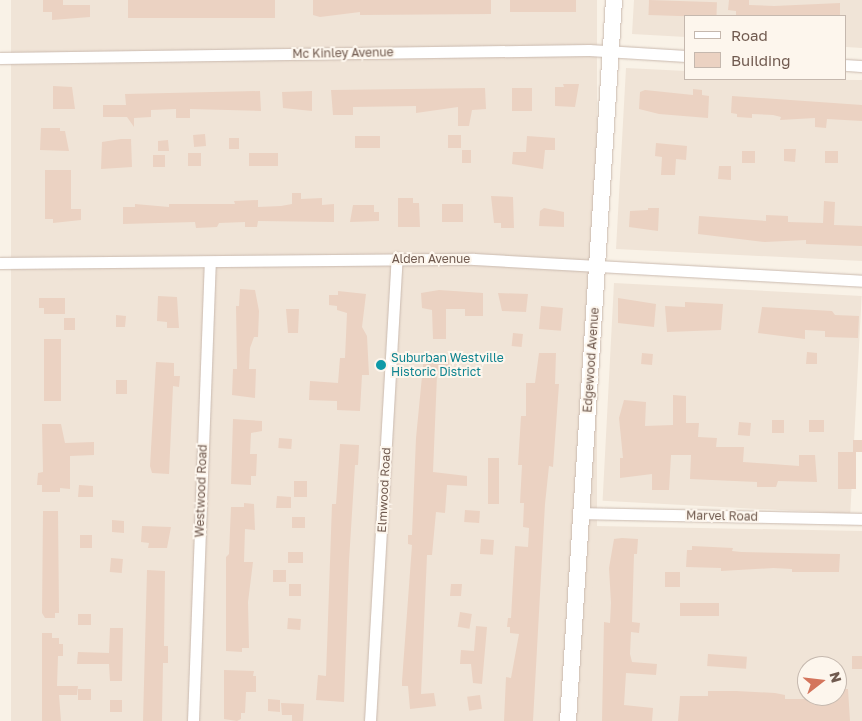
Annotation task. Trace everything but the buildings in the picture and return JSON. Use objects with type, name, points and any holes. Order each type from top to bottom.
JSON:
[{"type":"street","name":"Edgewood Avenue","points":[[568,721],[614,0]]},
{"type":"street","name":"Mc Kinley Avenue","points":[[0,58],[611,51],[684,56]]},
{"type":"street","points":[[847,65],[862,66]]},
{"type":"street","name":"Alden Avenue","points":[[0,263],[210,262],[397,258],[597,265],[862,281]]},
{"type":"street","name":"Elmwood Road","points":[[370,721],[397,258]]},
{"type":"street","name":"Westwood Road","points":[[193,721],[210,262]]},
{"type":"street","name":"Marvel Road","points":[[581,513],[862,519]]},
{"type":"shaded area","points":[[11,0],[597,0],[597,721],[11,721]]},
{"type":"shaded area","points":[[634,0],[862,0],[862,48],[847,47],[847,15],[684,15],[684,37],[632,34]]},
{"type":"shaded area","points":[[626,68],[684,71],[684,80],[862,80],[862,261],[616,249]]},
{"type":"shaded area","points":[[614,283],[862,296],[850,514],[603,501]]},
{"type":"shaded area","points":[[596,526],[862,531],[862,721],[585,721]]},
{"type":"place","name":"Suburban Westville Historic District","points":[[381,365]]}]
